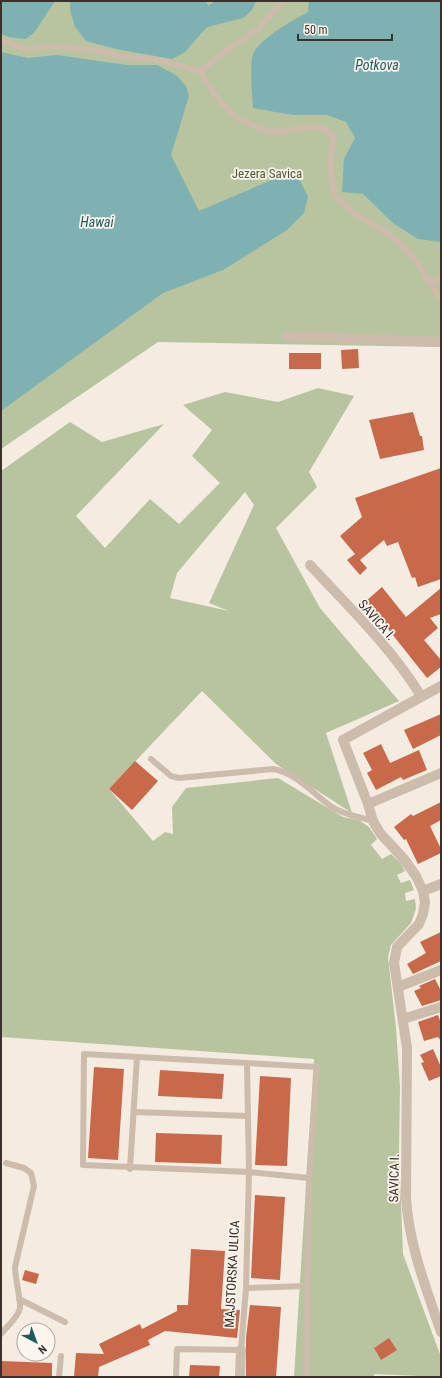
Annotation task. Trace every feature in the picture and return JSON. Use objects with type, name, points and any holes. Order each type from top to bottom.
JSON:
[{"type":"street","points":[[287,336],[441,342]]},
{"type":"street","name":"SAVICA I.","points":[[310,565],[368,627],[410,678],[421,696]]},
{"type":"street","name":"SAVICA I.","points":[[441,686],[343,740],[368,804],[373,821],[380,833],[404,859],[416,876],[423,891],[425,902],[423,914],[418,924],[395,952],[394,963],[407,1048],[406,1198],[408,1223],[419,1267],[441,1332]]},
{"type":"street","points":[[368,804],[441,773]]},
{"type":"street","points":[[423,891],[441,884]]},
{"type":"street","points":[[398,987],[441,970]]},
{"type":"street","points":[[403,1019],[441,1007]]},
{"type":"street","name":"MAJSTORSKA ULICA","points":[[240,1377],[241,1350]]},
{"type":"lane","points":[[200,71],[258,29],[280,4]]},
{"type":"lane","points":[[1,41],[27,49],[49,46],[101,51],[124,57],[153,60],[200,71],[206,82],[237,118],[270,131],[318,126],[330,132],[334,140],[330,158],[334,195],[354,213],[392,236],[415,259],[438,296]]},
{"type":"lane","points":[[431,283],[441,278]]},
{"type":"lane","points":[[151,759],[171,776],[179,778],[273,769],[282,771],[297,779],[333,808],[373,821]]},
{"type":"lane","points":[[306,1377],[306,1286],[309,1178],[318,1067],[84,1054],[83,1165],[130,1169],[249,1172],[309,1178]]},
{"type":"lane","points":[[130,1169],[135,1112],[137,1057]]},
{"type":"lane","name":"MAJSTORSKA ULICA","points":[[241,1350],[246,1288],[249,1172],[247,1064]]},
{"type":"lane","points":[[135,1112],[247,1116]]},
{"type":"lane","points":[[1,1334],[18,1313],[20,1307],[15,1280],[15,1267],[34,1180],[31,1173],[24,1168],[6,1163]]},
{"type":"lane","points":[[246,1288],[306,1286]]},
{"type":"lane","points":[[19,1299],[65,1322]]},
{"type":"lane","points":[[176,1377],[177,1349],[241,1350]]},
{"type":"lane","points":[[59,1377],[61,1356]]},
{"type":"green space","name":"Jezera Savica","points":[[1,1],[441,1],[441,347],[158,342],[1,449]]},
{"type":"green space","points":[[318,388],[354,396],[309,472],[317,487],[276,528],[320,608],[399,701],[326,733],[352,813],[276,764],[202,691],[109,789],[153,841],[165,832],[173,834],[172,807],[186,788],[278,778],[343,817],[359,820],[369,827],[377,839],[371,845],[382,859],[391,854],[400,862],[405,871],[397,875],[401,883],[410,880],[414,890],[405,893],[406,901],[415,899],[416,909],[411,923],[391,945],[388,957],[396,1028],[400,1087],[399,1152],[403,1254],[441,1357],[441,1377],[374,1374],[374,1377],[294,1377],[314,1059],[1,1037],[1,471],[70,422],[102,442],[164,424],[76,516],[105,548],[150,499],[179,524],[220,483],[192,456],[212,430],[183,405],[225,392],[278,402]],"holes":[[[245,492],[254,505],[209,603],[229,611],[170,598],[177,573]]]},
{"type":"water","points":[[1,1],[55,1],[34,33],[26,39],[8,37],[1,34]]},
{"type":"water","points":[[70,1],[206,1],[208,6],[215,1],[256,1],[252,10],[243,18],[207,27],[184,53],[172,59],[116,49],[86,41],[75,27],[70,10]]},
{"type":"water","name":"Potkova","points":[[309,1],[441,1],[441,242],[418,239],[393,223],[363,194],[342,192],[344,159],[355,138],[346,122],[327,115],[293,115],[253,108],[251,70],[254,51],[267,38],[308,12]]},
{"type":"water","name":"Hawai","points":[[1,52],[28,58],[57,55],[127,65],[157,65],[176,75],[186,86],[189,96],[171,155],[199,211],[274,179],[298,177],[308,196],[304,213],[287,230],[223,270],[163,293],[1,411]]},
{"type":"building","points":[[358,349],[359,368],[342,369],[341,350]]},
{"type":"building","points":[[289,353],[321,353],[321,369],[289,369]]},
{"type":"building","points":[[413,412],[420,436],[422,436],[424,450],[380,459],[369,420]]},
{"type":"building","points":[[441,468],[441,579],[418,587],[415,577],[412,578],[398,542],[387,546],[384,540],[360,560],[367,568],[360,575],[347,560],[355,554],[340,536],[362,517],[355,498]]},
{"type":"building","points":[[382,587],[406,617],[441,588],[441,614],[430,618],[438,628],[424,640],[441,660],[441,667],[427,678],[366,601]]},
{"type":"building","points":[[441,714],[441,735],[413,749],[404,730]]},
{"type":"building","points":[[381,744],[390,763],[419,750],[427,770],[403,780],[401,777],[376,790],[367,773],[372,770],[363,753]]},
{"type":"building","points":[[135,761],[158,781],[132,810],[109,789]]},
{"type":"building","points":[[441,802],[441,820],[430,826],[441,849],[441,853],[418,864],[406,839],[404,840],[394,827],[411,814],[413,816]]},
{"type":"building","points":[[441,932],[441,961],[413,974],[407,964],[426,953],[420,942]]},
{"type":"building","points":[[435,979],[441,991],[441,1000],[422,1006],[414,991],[421,988],[419,986]]},
{"type":"building","points":[[438,1015],[441,1023],[441,1041],[438,1037],[424,1041],[418,1022]]},
{"type":"building","points":[[433,1049],[441,1067],[441,1076],[429,1081],[421,1063],[424,1062],[420,1055]]},
{"type":"building","points":[[94,1067],[124,1069],[118,1160],[88,1158]]},
{"type":"building","points":[[160,1070],[224,1074],[222,1099],[158,1096]]},
{"type":"building","points":[[260,1076],[291,1078],[287,1166],[255,1165]]},
{"type":"building","points":[[156,1133],[222,1135],[221,1164],[155,1162]]},
{"type":"building","points":[[255,1195],[285,1197],[280,1280],[251,1278]]},
{"type":"building","points":[[191,1249],[225,1251],[221,1309],[240,1310],[237,1338],[165,1331],[148,1340],[150,1345],[99,1367],[98,1377],[74,1377],[76,1353],[104,1354],[99,1344],[140,1324],[142,1329],[177,1311],[177,1305],[188,1305]]},
{"type":"building","points":[[25,1270],[39,1274],[36,1284],[22,1280]]},
{"type":"building","points":[[250,1305],[281,1307],[276,1377],[246,1377],[246,1338]]},
{"type":"building","points":[[389,1338],[397,1350],[381,1360],[374,1348]]},
{"type":"building","points":[[1,1361],[52,1363],[52,1377],[1,1377]]},
{"type":"building","points":[[190,1365],[220,1366],[219,1377],[189,1377]]}]
